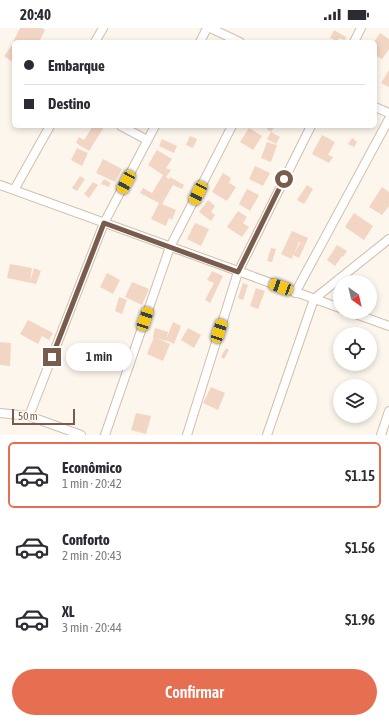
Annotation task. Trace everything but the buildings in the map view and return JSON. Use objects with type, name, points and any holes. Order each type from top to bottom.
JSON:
[{"type":"street","points":[[97,40],[103,28]]},
{"type":"street","points":[[201,40],[207,28]]},
{"type":"street","points":[[210,28],[236,40]]},
{"type":"street","points":[[355,40],[361,28]]},
{"type":"street","points":[[377,108],[389,114]]},
{"type":"street","points":[[295,293],[389,119]]},
{"type":"street","points":[[14,190],[49,128]]},
{"type":"street","points":[[125,128],[147,140]]},
{"type":"street","points":[[29,416],[104,223],[154,128]]},
{"type":"street","points":[[105,435],[170,247],[231,128]]},
{"type":"street","points":[[187,435],[238,272],[310,128]]},
{"type":"street","points":[[0,186],[333,306]]},
{"type":"street","points":[[267,435],[314,299],[389,239]]},
{"type":"street","points":[[370,319],[389,326]]},
{"type":"street","points":[[381,435],[389,411]]},
{"type":"street","points":[[0,413],[29,416],[81,435]]},
{"type":"route","points":[[52,357],[104,223],[238,272],[284,179]]}]
